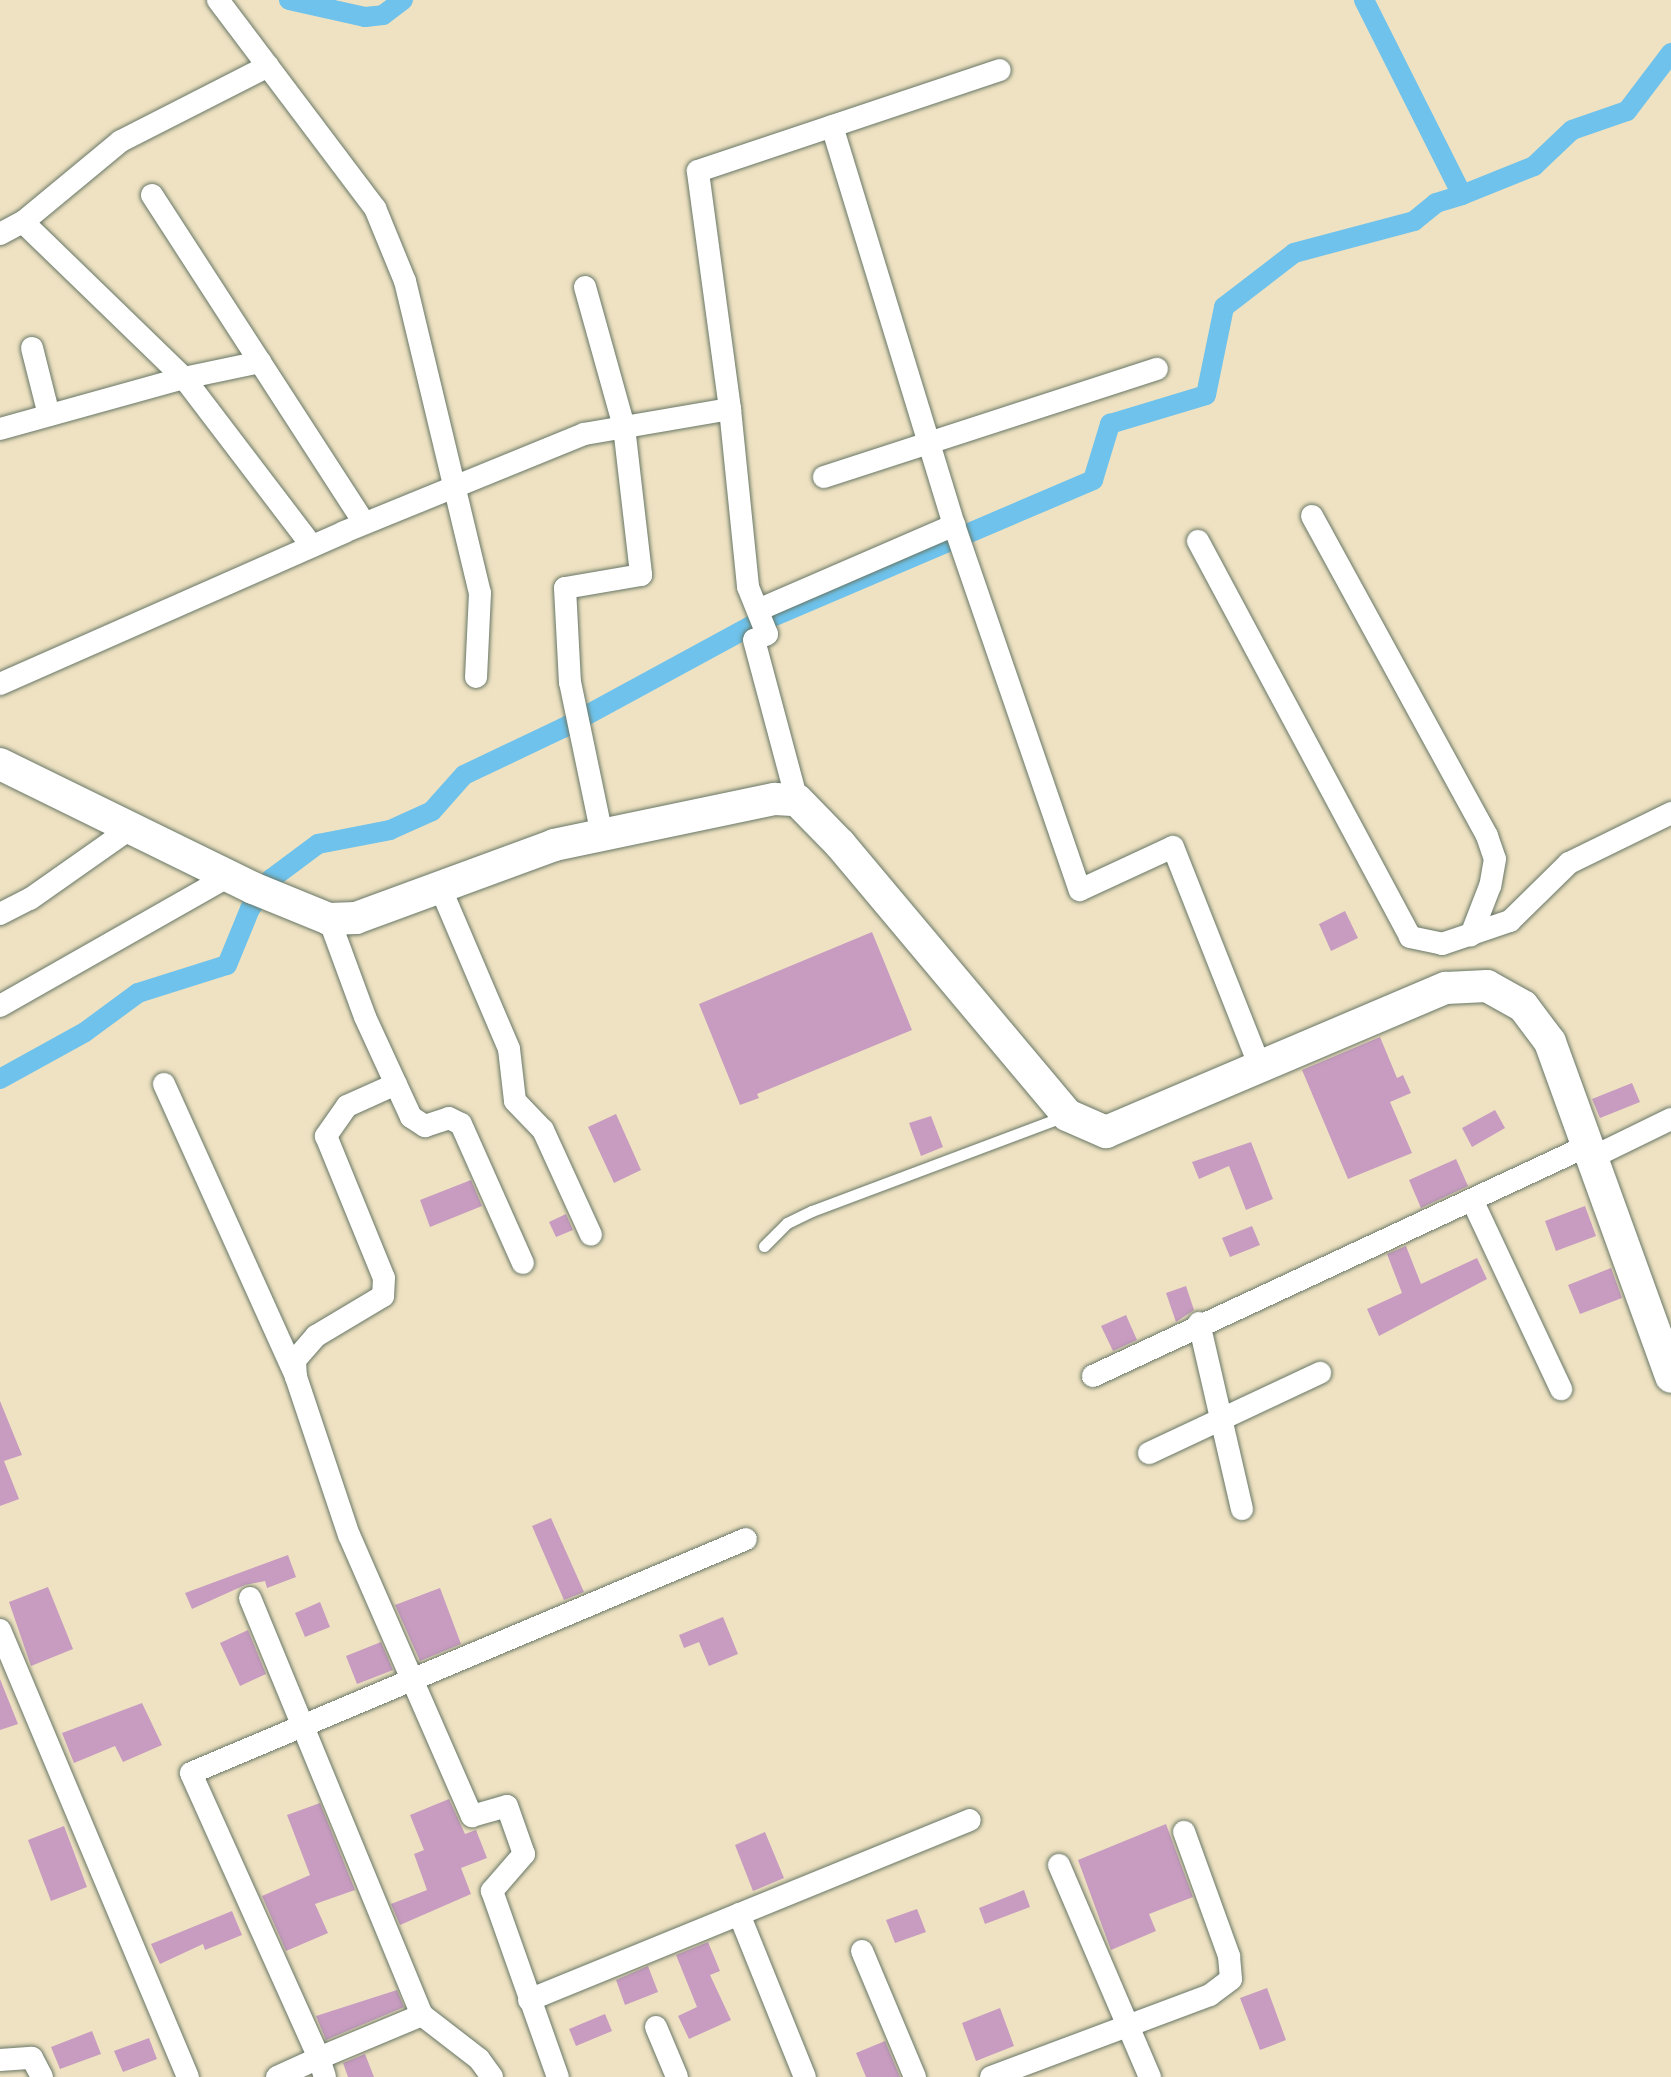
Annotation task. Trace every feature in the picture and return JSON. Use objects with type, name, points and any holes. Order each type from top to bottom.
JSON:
[{"type":"street","points":[[218,0],[375,208],[405,281],[480,593],[476,677]]},
{"type":"street","points":[[0,234],[23,222],[121,141],[268,66]]},
{"type":"street","points":[[1000,70],[698,171],[730,409],[748,587],[767,634],[754,640],[797,800],[840,844],[1067,1115],[1106,1132],[1446,988],[1487,986],[1523,1006],[1550,1042],[1589,1152],[1664,1338],[1671,1377]]},
{"type":"street","points":[[832,126],[954,525],[1080,890],[1173,847],[1260,1067]]},
{"type":"street","points":[[152,195],[364,523]]},
{"type":"street","points":[[23,222],[184,378],[312,546]]},
{"type":"street","points":[[585,287],[624,427],[641,575],[565,588],[570,682],[602,835]]},
{"type":"street","points":[[32,348],[49,415]]},
{"type":"street","points":[[0,429],[184,378],[260,362]]},
{"type":"street","points":[[824,477],[1157,369]]},
{"type":"street","points":[[0,684],[364,523],[584,434],[730,409]]},
{"type":"street","points":[[1312,516],[1487,836],[1495,859],[1490,886],[1471,935]]},
{"type":"street","points":[[758,610],[954,525]]},
{"type":"street","points":[[1198,541],[1397,919],[1410,937],[1425,944],[1471,935],[1520,915],[1582,855],[1671,813]]},
{"type":"street","points":[[0,764],[251,887],[329,919],[356,918],[554,845],[775,799],[797,800]]},
{"type":"street","points":[[0,914],[30,899],[131,828]]},
{"type":"street","points":[[0,1006],[251,887]]},
{"type":"street","points":[[440,887],[509,1049],[515,1101],[543,1130],[591,1235]]},
{"type":"street","points":[[329,919],[396,1084],[417,1125],[449,1118],[461,1124],[523,1263]]},
{"type":"street","points":[[164,1084],[296,1377],[349,1535],[409,1681],[472,1816],[507,1806],[524,1854],[492,1891],[558,2077]]},
{"type":"street","points":[[296,1377],[295,1360],[316,1336],[383,1296],[384,1278],[326,1136],[347,1106],[396,1084]]},
{"type":"street","points":[[1093,1376],[1199,1323],[1671,1119]]},
{"type":"street","points":[[1473,1202],[1561,1389]]},
{"type":"street","points":[[1199,1323],[1242,1509]]},
{"type":"street","points":[[1149,1453],[1320,1373]]},
{"type":"street","points":[[322,2068],[191,1773],[746,1539]]},
{"type":"street","points":[[250,1598],[422,2015],[479,2059],[492,2077]]},
{"type":"street","points":[[0,1630],[188,2077]]},
{"type":"street","points":[[529,2000],[970,1820]]},
{"type":"street","points":[[991,2077],[1210,1995],[1231,1979],[1229,1956],[1184,1832]]},
{"type":"street","points":[[1059,1865],[1150,2077]]},
{"type":"street","points":[[739,1914],[805,2077]]},
{"type":"street","points":[[862,1951],[915,2077]]},
{"type":"street","points":[[277,2077],[322,2068],[422,2015]]},
{"type":"street","points":[[656,2027],[677,2077]]},
{"type":"street","points":[[0,2060],[32,2058],[42,2077]]},
{"type":"lane","points":[[764,1246],[787,1223],[812,1211],[1067,1115]]},
{"type":"building","points":[[1345,911],[1358,938],[1331,951],[1319,924]]},
{"type":"building","points":[[872,932],[912,1030],[757,1094],[759,1098],[740,1105],[699,1004]]},
{"type":"building","points":[[1380,1037],[1397,1078],[1403,1075],[1411,1093],[1390,1102],[1412,1153],[1348,1179],[1302,1070]]},
{"type":"building","points":[[1632,1083],[1640,1102],[1600,1118],[1592,1099]]},
{"type":"building","points":[[1495,1110],[1505,1128],[1472,1147],[1462,1128]]},
{"type":"building","points":[[616,1114],[641,1170],[614,1183],[588,1127]]},
{"type":"building","points":[[931,1116],[943,1147],[921,1156],[909,1123]]},
{"type":"building","points":[[1251,1142],[1273,1199],[1246,1210],[1229,1166],[1199,1179],[1192,1162]]},
{"type":"building","points":[[1456,1159],[1468,1186],[1421,1208],[1409,1180]]},
{"type":"building","points":[[471,1180],[482,1206],[430,1227],[420,1200]]},
{"type":"building","points":[[1585,1206],[1596,1236],[1556,1251],[1545,1221]]},
{"type":"building","points":[[566,1214],[573,1230],[556,1237],[549,1222]]},
{"type":"building","points":[[1252,1226],[1260,1245],[1230,1257],[1222,1238]]},
{"type":"building","points":[[1406,1246],[1421,1284],[1477,1258],[1487,1279],[1379,1336],[1367,1309],[1402,1293],[1387,1254]]},
{"type":"building","points":[[1611,1268],[1622,1298],[1580,1314],[1568,1285]]},
{"type":"building","points":[[1186,1286],[1194,1310],[1176,1322],[1166,1293]]},
{"type":"building","points":[[1126,1315],[1137,1340],[1113,1351],[1101,1326]]},
{"type":"building","points":[[0,1401],[22,1455],[4,1461],[19,1499],[0,1506]]},
{"type":"building","points":[[551,1518],[584,1592],[564,1600],[532,1526]]},
{"type":"building","points":[[288,1555],[296,1577],[267,1588],[265,1581],[245,1585],[192,1609],[185,1593]]},
{"type":"building","points":[[48,1587],[73,1649],[31,1666],[9,1602]]},
{"type":"building","points":[[440,1588],[461,1644],[420,1661],[395,1605]]},
{"type":"building","points":[[320,1602],[330,1627],[305,1637],[295,1613]]},
{"type":"building","points":[[723,1617],[738,1654],[709,1666],[699,1642],[684,1648],[679,1635]]},
{"type":"building","points":[[248,1630],[266,1674],[240,1686],[220,1643]]},
{"type":"building","points":[[381,1642],[393,1670],[357,1684],[346,1656]]},
{"type":"building","points":[[0,1679],[18,1724],[0,1730]]},
{"type":"building","points":[[142,1703],[162,1745],[123,1762],[115,1746],[74,1763],[62,1733]]},
{"type":"building","points":[[449,1799],[465,1834],[476,1830],[487,1858],[461,1868],[471,1894],[400,1925],[391,1904],[427,1890],[414,1854],[424,1850],[410,1815]]},
{"type":"building","points":[[320,1803],[355,1890],[315,1904],[328,1933],[286,1951],[262,1896],[310,1875],[287,1815]]},
{"type":"building","points":[[1166,1824],[1193,1897],[1149,1914],[1156,1931],[1111,1950],[1078,1860]]},
{"type":"building","points":[[64,1826],[87,1887],[51,1901],[28,1840]]},
{"type":"building","points":[[765,1832],[784,1878],[753,1891],[735,1845]]},
{"type":"building","points":[[1024,1890],[1030,1907],[985,1924],[979,1908]]},
{"type":"building","points":[[917,1909],[926,1932],[895,1943],[886,1920]]},
{"type":"building","points":[[232,1911],[242,1935],[205,1950],[203,1944],[160,1964],[151,1944]]},
{"type":"building","points":[[708,1942],[720,1971],[710,1975],[731,2020],[689,2039],[678,2016],[697,2007],[676,1955]]},
{"type":"building","points":[[648,1966],[658,1992],[625,2005],[616,1980]]},
{"type":"building","points":[[1267,1988],[1286,2040],[1260,2050],[1240,1998]]},
{"type":"building","points":[[397,1990],[404,2007],[326,2040],[316,2016]]},
{"type":"building","points":[[1000,2008],[1014,2046],[976,2061],[962,2023]]},
{"type":"building","points":[[605,2014],[612,2031],[576,2046],[569,2029]]},
{"type":"building","points":[[92,2031],[101,2054],[60,2069],[51,2047]]},
{"type":"building","points":[[149,2038],[157,2059],[123,2072],[114,2051]]},
{"type":"building","points":[[885,2041],[900,2077],[866,2077],[856,2053]]},
{"type":"building","points":[[365,2054],[374,2077],[348,2077],[343,2063]]},
{"type":"waterway","points":[[289,0],[365,17],[383,15],[403,0]]},
{"type":"waterway","points":[[1364,0],[1462,195],[1534,166],[1572,130],[1627,111],[1671,53]]},
{"type":"waterway","points":[[0,1079],[85,1032],[138,993],[227,965],[250,909],[271,879],[318,844],[390,830],[432,811],[464,775],[563,728],[751,626],[1093,480],[1110,424],[1206,395],[1224,307],[1294,253],[1414,221],[1436,203],[1462,195]]}]
